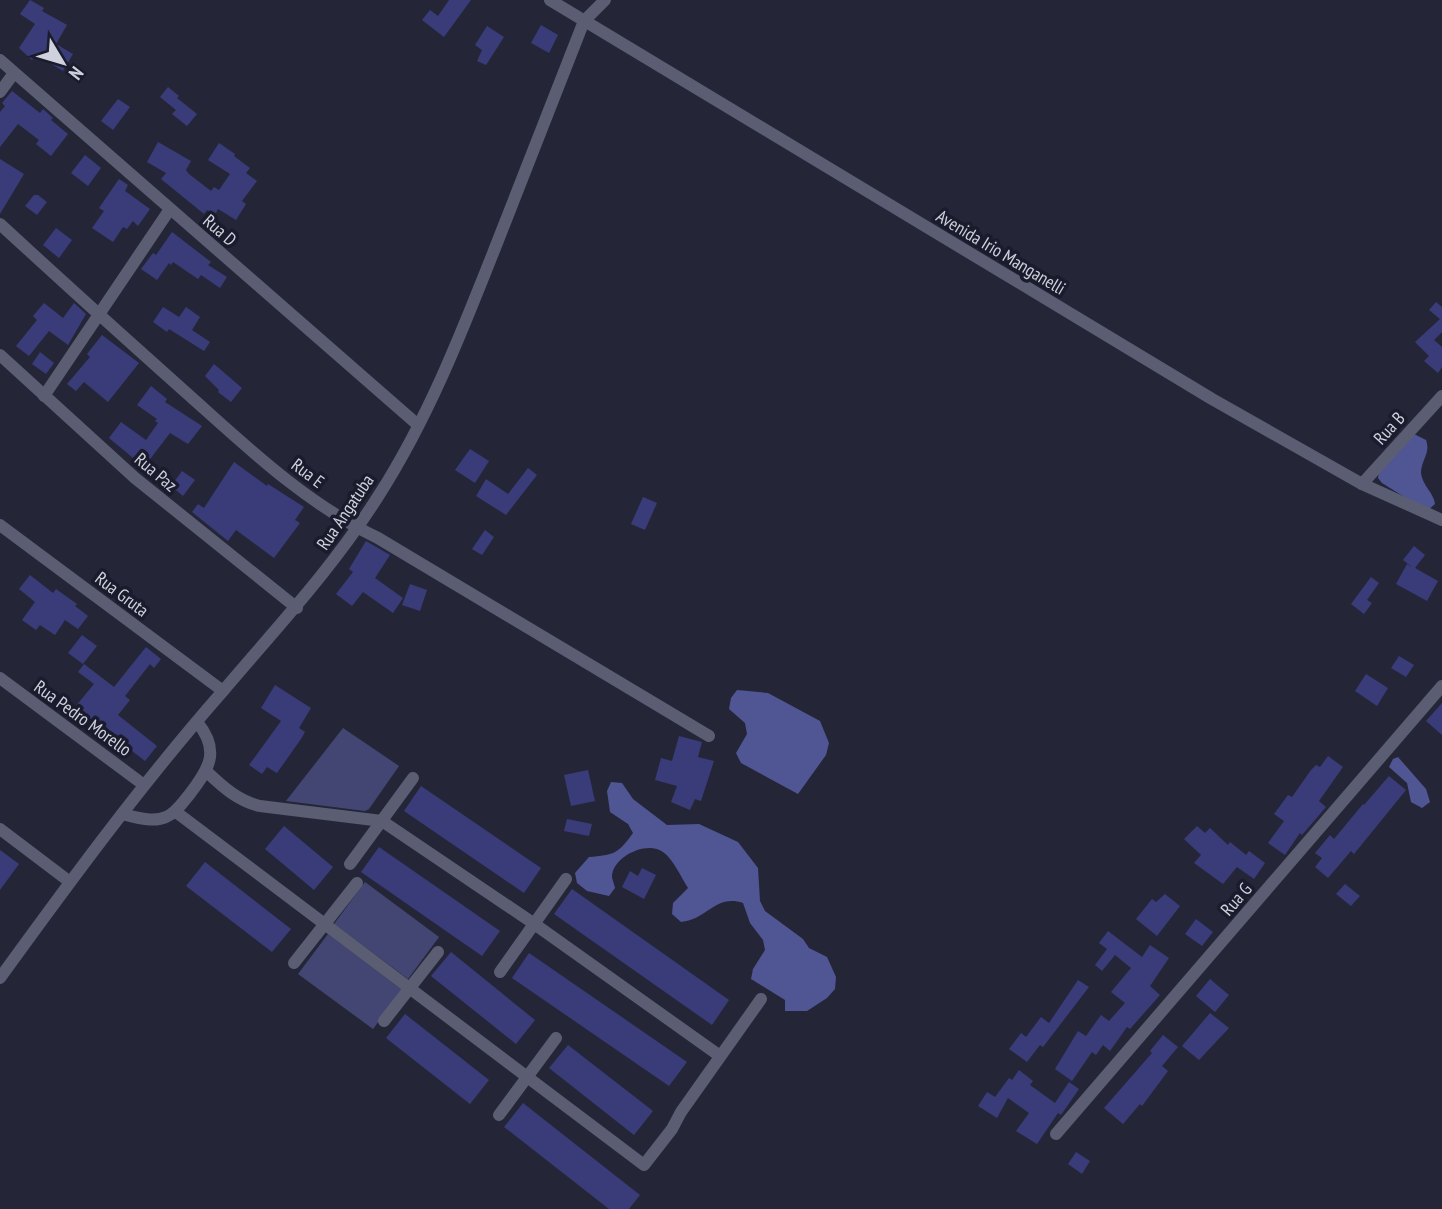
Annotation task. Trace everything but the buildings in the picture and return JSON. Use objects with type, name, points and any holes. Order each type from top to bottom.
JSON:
[{"type":"street","name":"Avenida Irio Manganelli","points":[[550,0],[1200,392],[1362,484],[1442,520]]},
{"type":"street","name":"Rua Angatuba","points":[[0,978],[144,785],[297,608],[380,494],[458,344],[584,21],[605,0]]},
{"type":"street","name":"Rua D","points":[[0,60],[418,425]]},
{"type":"street","points":[[0,92],[14,73]]},
{"type":"street","points":[[44,396],[170,209]]},
{"type":"street","name":"Rua E","points":[[0,224],[258,457],[314,500],[709,736]]},
{"type":"street","name":"Rua Paz","points":[[0,355],[135,478],[297,608]]},
{"type":"street","name":"Rua B","points":[[1362,484],[1442,396]]},
{"type":"street","name":"Rua Gruta","points":[[0,524],[223,691]]},
{"type":"street","name":"Rua Pedro Morello","points":[[0,678],[144,785]]},
{"type":"street","name":"Rua G","points":[[1056,1133],[1442,687]]},
{"type":"street","points":[[122,814],[158,819],[176,811],[207,772],[210,750],[197,722]]},
{"type":"street","points":[[207,772],[247,803],[382,821],[533,923],[720,1056]]},
{"type":"street","points":[[350,864],[413,778]]},
{"type":"street","points":[[176,811],[644,1166],[761,999]]},
{"type":"street","points":[[0,829],[70,882]]},
{"type":"street","points":[[500,972],[566,879]]},
{"type":"street","points":[[294,963],[357,883]]},
{"type":"street","points":[[384,1021],[438,951]]},
{"type":"street","points":[[499,1115],[556,1038]]},
{"type":"shaded area","points":[[1412,433],[1426,440],[1427,445],[1421,473],[1435,504],[1427,511],[1378,478],[1379,471]]},
{"type":"shaded area","points":[[737,690],[768,693],[820,721],[829,743],[826,755],[798,794],[741,763],[736,753],[747,734],[745,723],[729,709],[731,698]]},
{"type":"shaded area","points":[[343,728],[399,766],[369,809],[365,811],[286,801]]},
{"type":"shaded area","points":[[1398,757],[1426,789],[1430,802],[1422,808],[1411,802],[1407,783],[1389,767],[1393,759]]},
{"type":"shaded area","points":[[611,782],[622,783],[633,799],[667,825],[699,824],[738,842],[758,868],[760,901],[765,911],[803,939],[809,948],[827,957],[836,977],[835,989],[827,998],[807,1011],[785,1011],[785,1000],[751,979],[753,969],[765,950],[763,940],[750,923],[743,903],[725,902],[698,917],[681,922],[672,914],[673,903],[688,888],[677,868],[663,852],[640,849],[624,857],[614,870],[612,877],[615,888],[609,896],[587,891],[577,883],[575,873],[589,857],[615,852],[633,833],[628,824],[610,812],[607,791]]},
{"type":"shaded area","points":[[365,882],[439,937],[408,979],[334,924]]},
{"type":"shaded area","points":[[328,934],[402,990],[373,1029],[298,974]]}]
